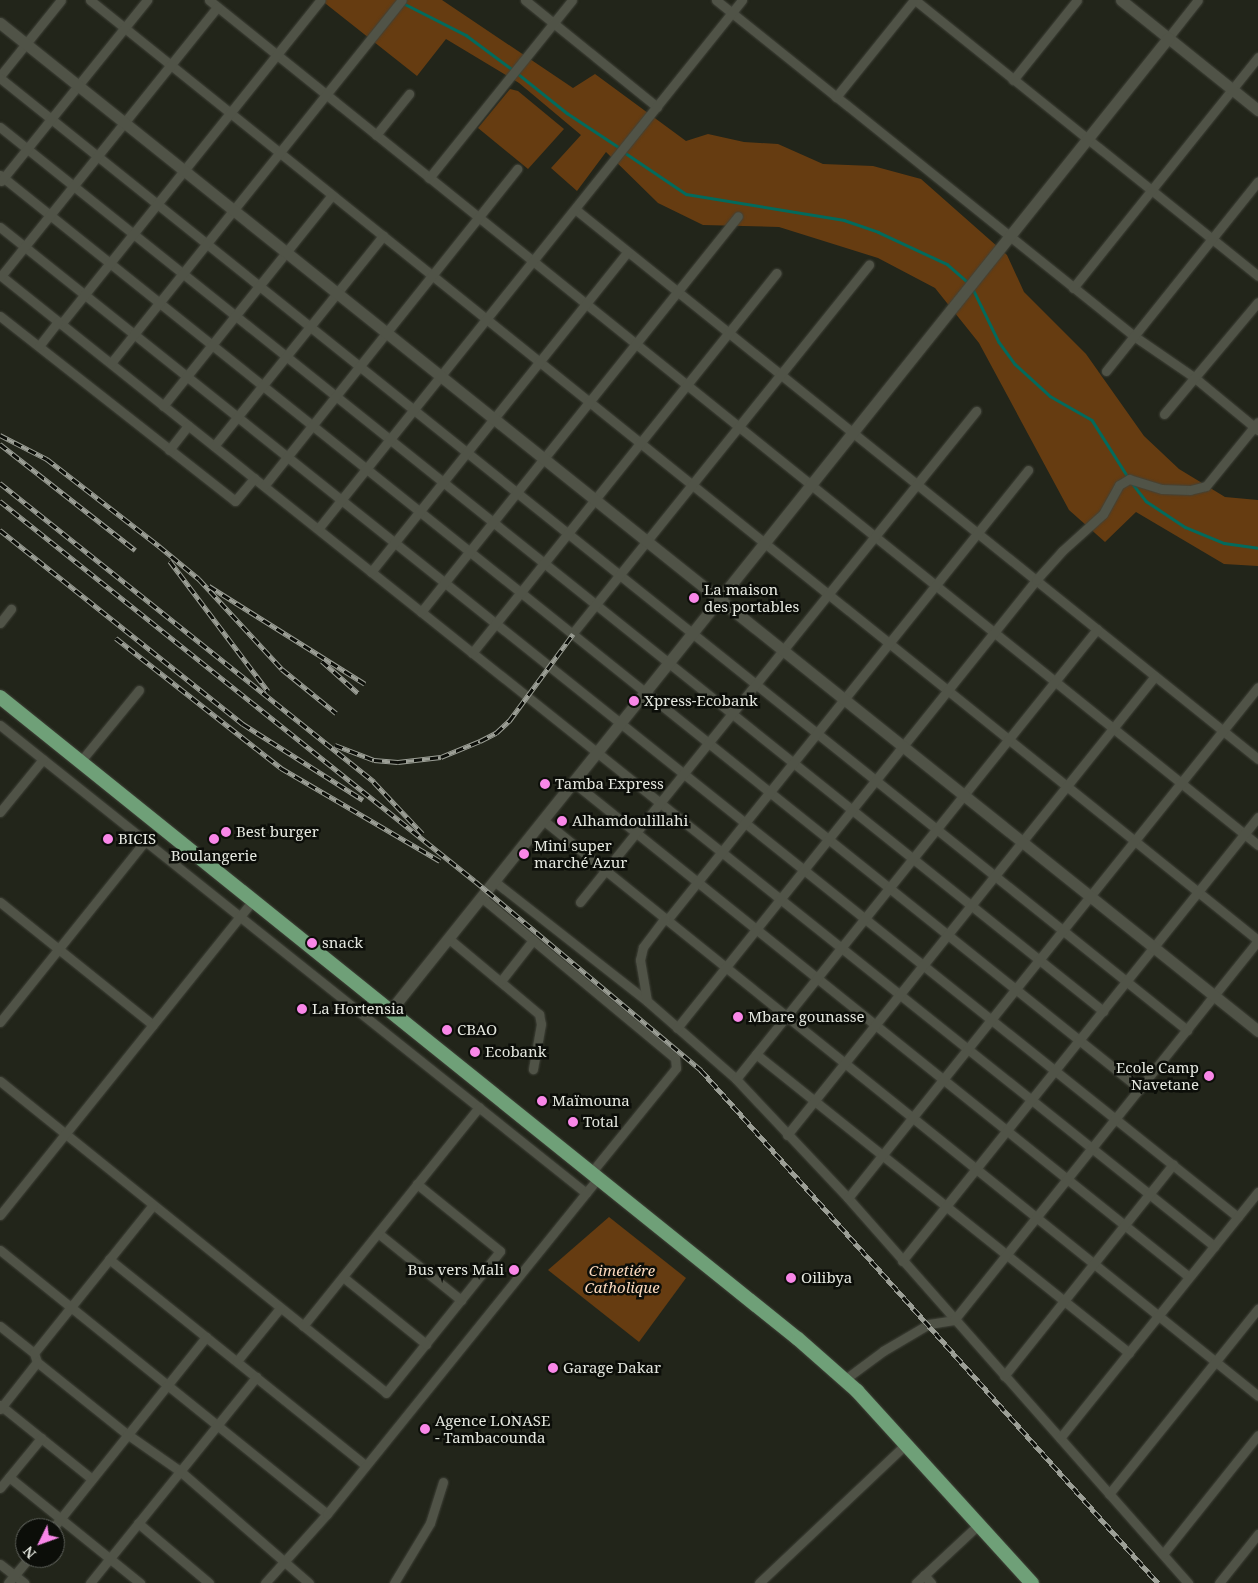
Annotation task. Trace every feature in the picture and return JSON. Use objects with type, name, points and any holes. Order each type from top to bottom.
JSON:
[{"type":"highway","points":[[0,697],[595,1176],[844,1380],[906,1444],[1032,1583]]},
{"type":"street","points":[[61,0],[0,77],[1187,1030]]},
{"type":"street","points":[[90,0],[1258,941],[954,1320],[929,1324],[882,1351],[844,1380]]},
{"type":"street","points":[[146,0],[1,179],[50,215],[1140,1089]]},
{"type":"street","points":[[209,0],[1258,845]]},
{"type":"street","points":[[39,346],[85,294],[321,0]]},
{"type":"street","points":[[110,364],[402,0]]},
{"type":"street","points":[[525,0],[657,107]]},
{"type":"street","points":[[429,178],[572,0]]},
{"type":"street","points":[[677,1028],[1036,580],[1062,551],[1103,514],[1119,485],[1126,479],[1162,489],[1190,490],[1206,486],[1257,426],[1195,378],[1134,336],[1073,288],[716,0]]},
{"type":"street","points":[[318,529],[742,0]]},
{"type":"street","points":[[836,97],[914,0],[1258,276]]},
{"type":"street","points":[[1013,80],[1077,0]]},
{"type":"street","points":[[1121,0],[1258,110]]},
{"type":"street","points":[[390,1011],[1198,0]]},
{"type":"street","points":[[217,7],[1,276],[1214,1246]]},
{"type":"street","points":[[0,23],[1258,1031]]},
{"type":"street","points":[[1073,288],[1258,57]]},
{"type":"street","points":[[376,135],[409,94]]},
{"type":"street","points":[[0,127],[1103,1011]]},
{"type":"street","points":[[264,486],[517,170]]},
{"type":"street","points":[[1106,371],[1258,181]]},
{"type":"street","points":[[163,406],[332,195]]},
{"type":"street","points":[[575,209],[1258,759]]},
{"type":"street","points":[[421,612],[738,216]]},
{"type":"street","points":[[0,227],[1238,1216]]},
{"type":"street","points":[[214,446],[383,236]]},
{"type":"street","points":[[371,572],[627,252]]},
{"type":"street","points":[[572,634],[869,264]]},
{"type":"street","points":[[472,652],[776,274]]},
{"type":"street","points":[[1164,414],[1258,302]]},
{"type":"street","points":[[0,316],[235,501],[254,478]]},
{"type":"street","points":[[580,902],[607,872],[976,411]]},
{"type":"street","points":[[169,450],[188,426]]},
{"type":"street","points":[[647,1002],[640,960],[643,946],[698,882],[1028,470]]},
{"type":"street","points":[[0,623],[11,609]]},
{"type":"street","points":[[736,1079],[1097,630]]},
{"type":"street","points":[[787,1134],[1155,676]]},
{"type":"street","points":[[848,1198],[1258,687]]},
{"type":"street","points":[[80,762],[139,690]]},
{"type":"street","points":[[0,725],[586,1193]]},
{"type":"street","points":[[0,812],[43,759]]},
{"type":"street","points":[[574,782],[1190,1277]]},
{"type":"street","points":[[902,1261],[1258,818]]},
{"type":"street","points":[[543,820],[1258,1396]]},
{"type":"street","points":[[0,1022],[145,841]]},
{"type":"street","points":[[494,881],[647,1002],[736,1079],[848,1198],[1188,1583]]},
{"type":"street","points":[[265,1583],[282,1560],[327,1514],[586,1193],[595,1176],[676,1068],[675,1058],[481,897]]},
{"type":"street","points":[[0,1215],[253,900]]},
{"type":"street","points":[[0,902],[153,1025]]},
{"type":"street","points":[[448,938],[530,1005],[540,1018],[533,1069]]},
{"type":"street","points":[[501,981],[533,940]]},
{"type":"street","points":[[756,1054],[1128,1354]]},
{"type":"street","points":[[0,1081],[386,1393],[500,1251],[417,1184]]},
{"type":"street","points":[[303,1326],[479,1107]]},
{"type":"street","points":[[1004,1376],[1173,1164]]},
{"type":"street","points":[[1060,1438],[1258,1192]]},
{"type":"street","points":[[92,1479],[0,1407],[70,1307],[153,1205]]},
{"type":"street","points":[[378,1232],[461,1300]]},
{"type":"street","points":[[0,1250],[327,1514]]},
{"type":"street","points":[[110,1259],[365,1465]]},
{"type":"street","points":[[343,1276],[426,1344]]},
{"type":"street","points":[[237,1362],[280,1308]]},
{"type":"street","points":[[1109,1494],[1258,1309]]},
{"type":"street","points":[[0,1326],[127,1434],[180,1471],[308,1583]]},
{"type":"street","points":[[61,1518],[206,1337]]},
{"type":"street","points":[[90,1583],[256,1377]]},
{"type":"street","points":[[1162,1554],[1258,1435]]},
{"type":"street","points":[[0,1488],[40,1438]]},
{"type":"street","points":[[759,1583],[906,1444]]},
{"type":"street","points":[[9,1477],[59,1518]]},
{"type":"street","points":[[394,1583],[430,1523],[443,1482]]},
{"type":"street","points":[[65,1523],[140,1583]]},
{"type":"street","points":[[138,1523],[208,1583]]},
{"type":"street","points":[[916,1583],[979,1524]]},
{"type":"street","points":[[1219,1583],[1258,1534]]},
{"type":"street","points":[[0,1564],[11,1579],[24,1583]]},
{"type":"street","points":[[11,1579],[20,1568]]},
{"type":"street","points":[[924,1575],[931,1583]]},
{"type":"green space","points":[[321,0],[442,0],[573,88],[595,74],[686,141],[708,134],[744,142],[778,144],[823,164],[873,166],[921,179],[1007,255],[1024,292],[1086,354],[1144,436],[1179,469],[1225,497],[1258,500],[1258,566],[1224,564],[1136,512],[1105,542],[1069,510],[979,343],[935,288],[878,258],[779,227],[703,225],[658,203],[606,152],[577,191],[551,168],[581,135],[519,83],[446,39],[417,76]]},
{"type":"green space","points":[[510,89],[518,91],[564,129],[528,169],[478,128]]},
{"type":"green space","name":"Cimetiére Catholique","points":[[609,1217],[686,1278],[639,1342],[548,1270]]},
{"type":"waterway","points":[[403,3],[466,35],[513,70]]},
{"type":"waterway","points":[[517,73],[567,113],[620,148]]},
{"type":"waterway","points":[[624,152],[686,194],[844,220],[878,232],[947,264],[969,283]]},
{"type":"waterway","points":[[972,287],[999,342],[1015,364],[1050,396],[1092,420],[1128,477]]},
{"type":"waterway","points":[[1132,483],[1146,501],[1185,527],[1224,543],[1258,548]]},
{"type":"railway","points":[[0,435],[47,459],[199,579],[282,669],[336,713]]},
{"type":"railway","points":[[0,444],[135,550]]},
{"type":"railway","points":[[0,483],[374,782],[423,834]]},
{"type":"railway","points":[[0,501],[475,881],[701,1070],[1158,1583]]},
{"type":"railway","points":[[0,530],[243,724],[363,800]]},
{"type":"railway","points":[[170,561],[268,691]]},
{"type":"railway","points":[[209,586],[365,684]]},
{"type":"railway","points":[[335,745],[374,760],[398,762],[441,757],[480,741],[496,733],[509,721],[573,634]]},
{"type":"railway","points":[[116,638],[281,768],[440,861]]},
{"type":"railway","points":[[322,661],[358,693]]},
{"type":"place","name":"La maison des portables","points":[[694,598]]},
{"type":"place","name":"Xpress-Ecobank","points":[[634,701]]},
{"type":"place","name":"Tamba Express","points":[[545,784]]},
{"type":"place","name":"Alhamdoulillahi","points":[[562,821]]},
{"type":"place","name":"Best burger","points":[[226,832]]},
{"type":"place","name":"BICIS","points":[[108,839]]},
{"type":"place","name":"Boulangerie","points":[[214,839]]},
{"type":"place","name":"Mini super marché Azur","points":[[524,854]]},
{"type":"place","name":"snack","points":[[312,943]]},
{"type":"place","name":"La Hortensia","points":[[302,1009]]},
{"type":"place","name":"Mbare gounasse","points":[[738,1017]]},
{"type":"place","name":"CBAO","points":[[447,1030]]},
{"type":"place","name":"Ecobank","points":[[475,1052]]},
{"type":"place","name":"Ecole Camp Navetane","points":[[1209,1076]]},
{"type":"place","name":"Maïmouna","points":[[542,1101]]},
{"type":"place","name":"Total","points":[[573,1122]]},
{"type":"place","name":"Bus vers Mali","points":[[514,1270]]},
{"type":"place","name":"Oilibya","points":[[791,1278]]},
{"type":"place","name":"Garage Dakar","points":[[553,1368]]},
{"type":"place","name":"Agence LONASE - Tambacounda","points":[[425,1429]]}]
